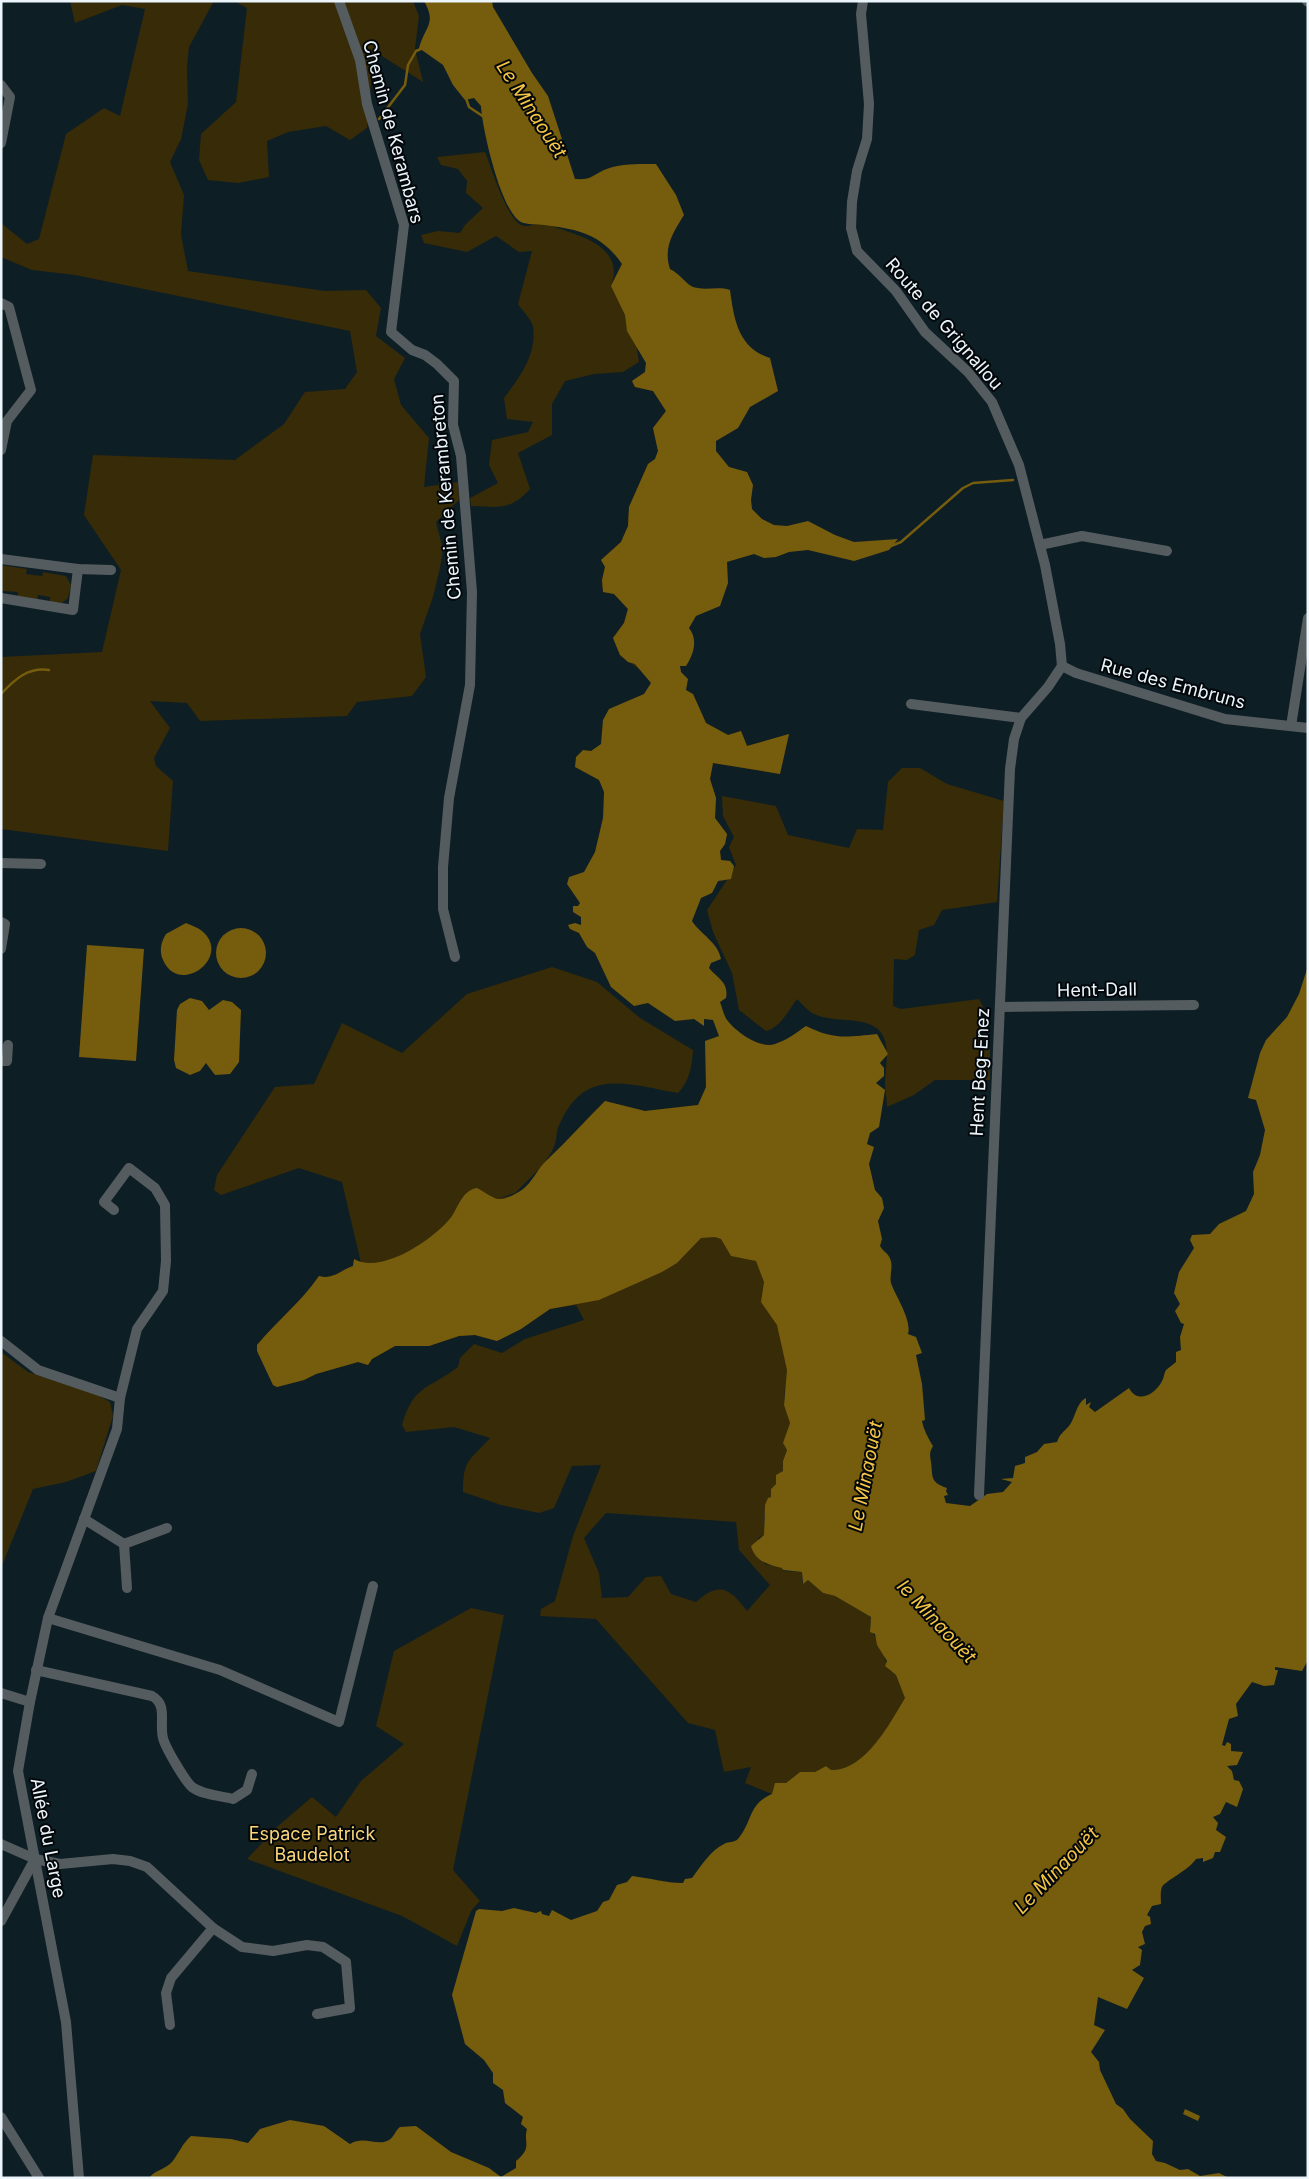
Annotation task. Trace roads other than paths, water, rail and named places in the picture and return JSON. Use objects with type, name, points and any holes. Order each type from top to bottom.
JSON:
[{"type":"street","name":"Chemin de Kerambars","points":[[339,1],[360,60],[367,104],[404,225],[391,332]]},
{"type":"street","name":"Route de Grignallou","points":[[863,1],[861,14],[869,104],[867,139],[857,171],[852,202],[851,228],[857,251],[896,291],[925,332],[968,372],[992,402],[1019,465],[1040,545],[1060,644],[1062,666]]},
{"type":"street","points":[[1,86],[10,97],[1,143]]},
{"type":"street","points":[[1,303],[9,307],[31,390],[7,421],[1,450]]},
{"type":"street","name":"Chemin de Kerambreton","points":[[391,332],[412,350],[425,355],[437,364],[454,382],[453,425],[461,456],[472,592],[470,685],[449,798],[443,867],[443,909],[455,957]]},
{"type":"street","points":[[1040,545],[1082,536],[1166,552]]},
{"type":"street","points":[[1,558],[78,569],[111,570]]},
{"type":"street","points":[[1,598],[73,610],[78,569]]},
{"type":"street","points":[[1291,726],[1308,618]]},
{"type":"street","name":"Hent Beg-Enez","points":[[979,1495],[1010,769],[1014,739],[1021,718],[1048,687],[1062,666]]},
{"type":"street","name":"Rue des Embruns","points":[[1062,666],[1076,673],[1226,719],[1308,728]]},
{"type":"street","points":[[911,704],[1021,718]]},
{"type":"street","points":[[1,863],[41,864]]},
{"type":"street","points":[[1,922],[5,924],[1,949]]},
{"type":"street","name":"Hent-Dall","points":[[1000,1007],[1194,1005]]},
{"type":"street","points":[[1,1061],[7,1061],[8,1045]]},
{"type":"street","name":"Allée du Large","points":[[79,2178],[66,2022],[18,1771],[36,1670],[48,1618],[116,1430],[120,1398],[137,1329],[162,1291],[166,1261],[165,1205],[156,1188],[129,1168],[104,1202],[114,1210]]},
{"type":"street","points":[[1,1341],[38,1370],[120,1398]]},
{"type":"street","points":[[84,1519],[124,1544]]},
{"type":"street","points":[[124,1544],[167,1528]]},
{"type":"street","points":[[124,1544],[127,1588]]},
{"type":"street","points":[[48,1618],[220,1670],[339,1722],[373,1586]]},
{"type":"street","points":[[36,1670],[152,1696],[158,1700],[162,1708],[161,1731],[164,1742],[188,1783],[196,1789],[233,1799],[247,1790],[252,1774]]},
{"type":"street","points":[[1,1693],[30,1702]]},
{"type":"street","points":[[1,1844],[35,1859],[60,1864],[112,1859],[130,1860],[147,1867],[213,1928],[242,1947],[273,1951],[307,1945],[323,1947],[346,1962],[350,2008],[318,2014]]},
{"type":"street","points":[[1,1920],[35,1859]]},
{"type":"street","points":[[170,2025],[166,1993],[171,1978],[213,1928]]},
{"type":"street","points":[[1,2117],[38,2178]]},
{"type":"water","points":[[424,1],[492,1],[493,7],[532,73],[548,96],[575,179],[588,178],[617,166],[656,164],[676,195],[684,215],[668,247],[670,269],[693,287],[730,290],[736,322],[744,340],[759,353],[770,358],[778,391],[750,407],[738,428],[716,441],[716,451],[729,467],[747,472],[753,485],[752,509],[762,519],[774,525],[787,526],[808,521],[835,535],[854,542],[898,539],[889,550],[854,561],[808,550],[764,558],[754,554],[727,562],[728,583],[720,606],[696,616],[689,628],[692,632],[694,647],[686,666],[680,666],[681,672],[688,679],[686,690],[693,694],[706,723],[728,735],[741,731],[747,746],[789,734],[780,774],[713,763],[710,779],[716,798],[715,818],[727,834],[725,844],[720,851],[721,860],[730,861],[734,866],[731,879],[718,881],[712,893],[701,898],[692,921],[713,943],[719,953],[721,959],[711,963],[709,968],[726,988],[726,998],[720,1002],[726,1018],[742,1034],[756,1042],[769,1045],[784,1040],[806,1026],[825,1034],[841,1036],[877,1034],[888,1054],[880,1063],[884,1068],[884,1076],[876,1083],[885,1090],[879,1127],[870,1133],[867,1144],[874,1147],[869,1164],[875,1190],[882,1198],[884,1208],[878,1221],[882,1239],[880,1246],[890,1258],[891,1283],[906,1315],[909,1328],[908,1334],[916,1337],[922,1353],[916,1355],[922,1384],[925,1420],[922,1421],[926,1434],[933,1446],[930,1454],[932,1476],[938,1484],[947,1488],[948,1495],[944,1496],[946,1503],[970,1506],[987,1494],[1003,1492],[1012,1482],[1001,1479],[1013,1478],[1015,1466],[1025,1463],[1025,1457],[1037,1452],[1044,1444],[1057,1442],[1069,1426],[1083,1400],[1086,1398],[1086,1405],[1091,1402],[1089,1407],[1095,1412],[1129,1388],[1137,1396],[1141,1397],[1151,1394],[1163,1380],[1166,1370],[1176,1362],[1176,1352],[1181,1350],[1180,1337],[1184,1324],[1181,1323],[1175,1311],[1180,1304],[1174,1293],[1179,1272],[1194,1248],[1190,1240],[1192,1235],[1210,1234],[1219,1224],[1246,1211],[1254,1194],[1253,1172],[1260,1155],[1265,1130],[1256,1100],[1248,1098],[1260,1053],[1266,1040],[1287,1017],[1299,994],[1308,966],[1308,1660],[1302,1671],[1275,1667],[1275,1670],[1278,1670],[1274,1685],[1264,1686],[1252,1682],[1236,1704],[1238,1716],[1229,1719],[1222,1745],[1225,1746],[1227,1742],[1231,1744],[1231,1751],[1243,1752],[1237,1765],[1227,1766],[1232,1771],[1234,1780],[1239,1781],[1243,1789],[1237,1807],[1226,1802],[1220,1814],[1213,1817],[1218,1823],[1216,1830],[1226,1837],[1220,1852],[1215,1852],[1213,1858],[1203,1862],[1203,1858],[1196,1859],[1162,1887],[1161,1904],[1152,1906],[1147,1915],[1150,1917],[1151,1924],[1145,1926],[1142,1932],[1145,1944],[1138,1947],[1142,1950],[1140,1965],[1132,1970],[1144,1978],[1127,2009],[1098,1997],[1094,2025],[1105,2030],[1091,2052],[1099,2062],[1100,2070],[1116,2104],[1153,2141],[1152,2154],[1156,2161],[1180,2170],[1188,2169],[1200,2176],[1219,2173],[1229,2178],[149,2178],[172,2162],[191,2136],[231,2139],[248,2143],[260,2129],[290,2120],[324,2126],[350,2144],[360,2141],[385,2142],[391,2139],[400,2127],[416,2126],[451,2152],[489,2168],[501,2177],[516,2168],[516,2161],[526,2148],[527,2129],[521,2124],[523,2117],[505,2103],[503,2090],[493,2083],[493,2073],[484,2060],[465,2044],[452,1995],[476,1911],[479,1909],[502,1911],[514,1908],[536,1913],[541,1911],[542,1914],[549,1916],[552,1910],[571,1920],[597,1911],[603,1902],[609,1900],[617,1885],[627,1882],[632,1876],[683,1883],[685,1879],[692,1878],[715,1850],[726,1843],[738,1839],[755,1808],[764,1798],[772,1794],[775,1783],[786,1783],[800,1772],[815,1772],[826,1766],[831,1770],[855,1763],[875,1744],[905,1698],[896,1675],[885,1666],[887,1661],[877,1645],[875,1634],[870,1632],[871,1617],[835,1596],[823,1593],[808,1580],[803,1584],[802,1572],[783,1570],[782,1568],[767,1564],[759,1559],[753,1551],[751,1546],[764,1535],[765,1505],[768,1498],[771,1497],[771,1489],[776,1484],[776,1475],[783,1471],[783,1461],[787,1450],[783,1443],[790,1423],[784,1405],[787,1370],[777,1325],[761,1302],[764,1282],[756,1261],[731,1256],[721,1239],[715,1237],[701,1238],[677,1263],[662,1272],[599,1300],[550,1309],[521,1329],[497,1341],[475,1335],[459,1336],[429,1346],[395,1346],[372,1359],[368,1365],[358,1362],[277,1387],[273,1385],[257,1351],[257,1345],[305,1294],[319,1276],[329,1277],[337,1274],[353,1266],[354,1259],[365,1263],[378,1262],[407,1252],[421,1244],[444,1225],[465,1195],[472,1189],[477,1188],[497,1199],[507,1198],[520,1192],[544,1164],[605,1101],[645,1111],[698,1105],[706,1087],[705,1041],[719,1036],[713,1020],[704,1019],[704,1026],[694,1019],[675,1021],[648,1003],[634,1006],[611,987],[595,953],[587,947],[579,933],[570,929],[568,925],[575,923],[581,925],[581,917],[573,912],[573,906],[578,906],[580,903],[567,884],[569,877],[584,872],[595,852],[603,818],[604,792],[599,780],[575,767],[576,757],[583,750],[591,751],[601,744],[603,720],[609,709],[644,694],[651,683],[635,664],[628,662],[620,655],[613,638],[624,623],[628,609],[614,594],[603,592],[602,580],[605,567],[601,560],[621,542],[628,526],[629,507],[648,464],[655,459],[658,451],[653,428],[666,411],[653,391],[635,387],[632,381],[645,372],[646,363],[627,331],[625,315],[611,286],[622,264],[606,246],[588,235],[578,231],[523,223],[514,215],[506,203],[494,168],[481,106],[474,98],[465,100],[453,85],[443,65],[419,48],[430,20],[430,15]]},
{"type":"water","points":[[186,923],[202,931],[210,941],[211,952],[208,961],[200,969],[191,974],[180,975],[171,970],[163,960],[161,947],[166,934]]},
{"type":"water","points":[[236,928],[246,928],[259,935],[266,948],[266,958],[259,971],[246,978],[236,978],[227,974],[220,967],[216,958],[216,948],[220,939],[227,932]]},
{"type":"water","points":[[87,945],[144,949],[136,1061],[79,1057]]},
{"type":"water","points":[[190,998],[202,1001],[209,1010],[223,1000],[232,1002],[241,1010],[239,1062],[230,1074],[215,1075],[206,1063],[200,1071],[190,1075],[176,1068],[174,1060],[177,1010],[180,1004]]},
{"type":"water","points":[[1185,2109],[1200,2116],[1198,2121],[1183,2114]]},
{"type":"waterway","points":[[379,119],[405,85],[408,65],[416,51],[423,48]]},
{"type":"waterway","points":[[466,98],[469,107],[484,117]]},
{"type":"waterway","points":[[891,546],[901,542],[963,488],[973,483],[1013,480]]},
{"type":"waterway","points":[[1,694],[22,675],[35,670],[49,670]]},
{"type":"water label","name":"Le Minaouët","points":[[532,109]]},
{"type":"water label","name":"Le Minaouët","points":[[865,1476]]},
{"type":"water label","name":"le Minaouët","points":[[937,1621]]},
{"type":"water label","name":"Le Minaouët","points":[[1056,1870]]},
{"type":"park label","name":"Espace Patrick Baudelot","points":[[312,1844]]}]
